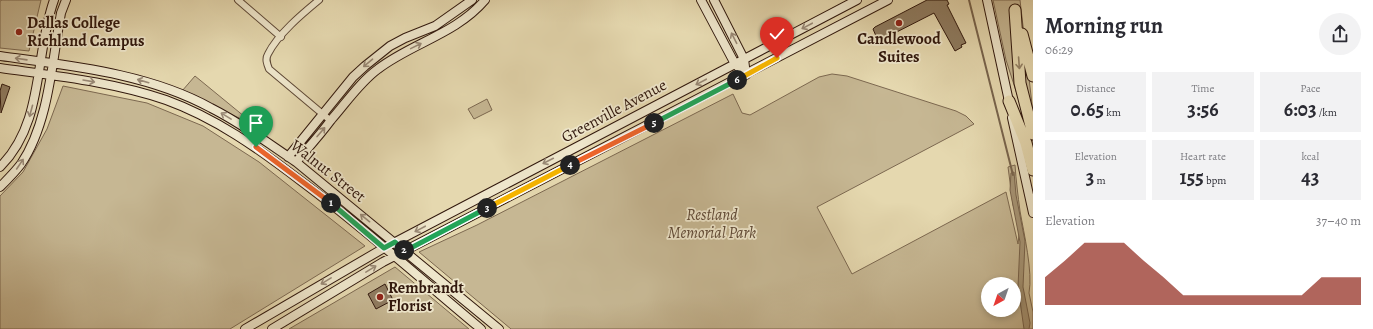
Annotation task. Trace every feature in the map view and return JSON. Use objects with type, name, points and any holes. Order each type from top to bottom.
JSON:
[{"type":"highway","points":[[1014,5],[1033,76]]},
{"type":"highway","points":[[1014,5],[1020,83],[1033,134]]},
{"type":"highway","points":[[1009,101],[1026,143],[1033,170]]},
{"type":"main road","points":[[0,166],[11,154],[22,137],[34,102],[46,27],[54,0]]},
{"type":"main road","points":[[0,187],[21,163],[29,149],[38,127],[44,109],[61,13],[66,0]]},
{"type":"main road","points":[[288,157],[353,77],[375,58],[405,38],[435,26],[472,0]]},
{"type":"main road","points":[[296,162],[371,75],[379,68],[404,52],[444,33],[469,15],[485,0]]},
{"type":"main road","points":[[701,0],[735,64],[746,75]]},
{"type":"main road","points":[[714,0],[744,58],[746,75]]},
{"type":"main road","name":"Greenville Avenue","points":[[245,329],[395,242],[856,0]]},
{"type":"main road","name":"Greenville Avenue","points":[[272,329],[395,256],[888,0]]},
{"type":"main road","points":[[987,0],[1033,213]]},
{"type":"main road","points":[[837,10],[843,24]]},
{"type":"main road","name":"Walnut Street","points":[[0,56],[124,76],[162,87],[210,107],[260,137],[296,162],[499,329]]},
{"type":"main road","name":"Walnut Street","points":[[0,68],[118,86],[159,98],[207,117],[256,147],[338,208],[481,329]]},
{"type":"main road","points":[[159,98],[162,87]]},
{"type":"main road","points":[[586,142],[592,154]]},
{"type":"main road","points":[[341,272],[348,283]]},
{"type":"main road","points":[[297,299],[303,310]]},
{"type":"street","points":[[238,0],[281,37]]},
{"type":"street","points":[[319,0],[299,17],[267,55],[268,66],[331,121]]},
{"type":"green space","name":"Dallas College Richland Campus","points":[[41,0],[29,51],[0,48],[0,1]]},
{"type":"green space","points":[[993,0],[1020,0],[1033,113],[1033,151],[1027,125],[1006,60]]},
{"type":"green space","name":"Restland Memorial Park","points":[[832,74],[847,76],[956,111],[966,116],[974,124],[817,207],[852,274],[1006,192],[1018,244],[1020,225],[1013,205],[1008,167],[1015,165],[1020,211],[1029,264],[1029,293],[1033,312],[1033,329],[511,329],[419,252],[477,225],[733,94],[742,113],[750,115],[819,77]]},
{"type":"green space","points":[[195,76],[256,126],[182,91]]},
{"type":"green space","points":[[63,86],[147,103],[203,126],[259,162],[365,246],[230,329],[0,329],[0,196],[23,172],[47,129]]},
{"type":"green space","points":[[487,99],[492,110],[474,119],[468,109]]},
{"type":"green space","points":[[395,267],[469,329],[289,329]]},
{"type":"shaded area","points":[[1014,172],[1016,195],[1025,241],[1023,287],[1030,323],[1029,329],[1024,329],[1021,308],[1021,277],[1018,277],[1020,242],[1010,190],[1011,173]]},
{"type":"building","name":"Candlewood Suites","points":[[927,0],[947,0],[949,4],[947,5],[966,43],[961,45],[962,47],[955,51],[934,13],[881,40],[879,35],[876,36],[873,29],[875,27]]},
{"type":"building","points":[[2,84],[10,87],[1,113],[0,91]]},
{"type":"building","name":"Rembrandt Florist","points":[[385,284],[393,300],[376,309],[368,294]]},
{"type":"waterway","points":[[969,0],[1013,175]]},
{"type":"place","name":"Candlewood Suites","points":[[899,23]]},
{"type":"place","name":"Dallas College Richland Campus","points":[[19,32]]},
{"type":"place","name":"Rembrandt Florist","points":[[380,297]]},
{"type":"route","points":[[256,147],[338,208],[384,248],[395,242],[405,251],[777,58]]}]
